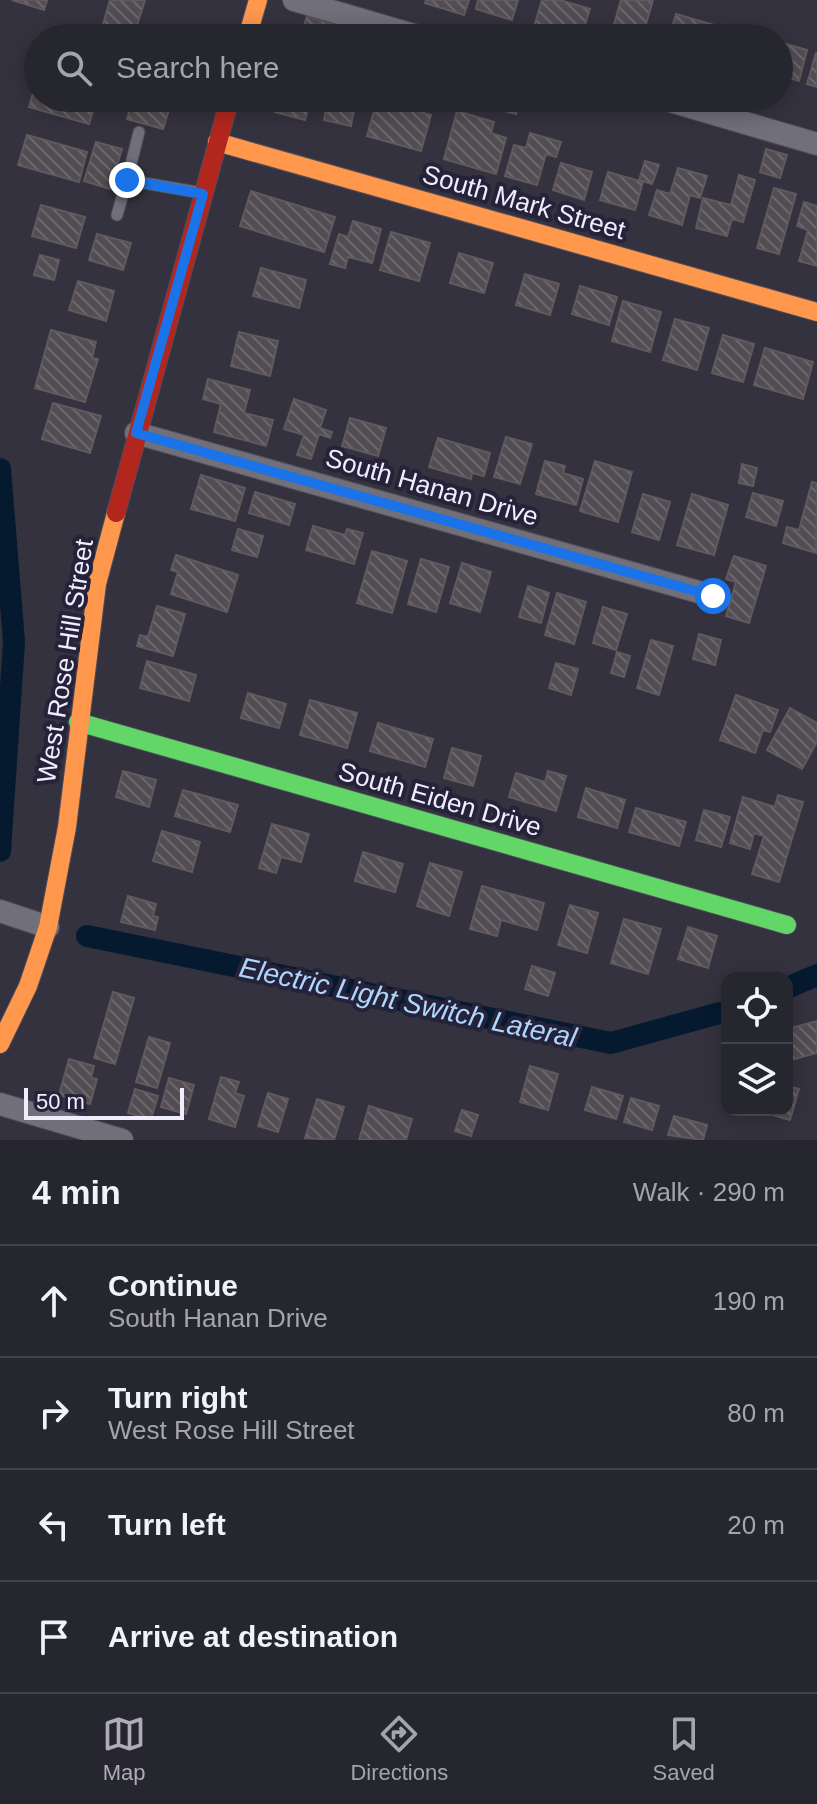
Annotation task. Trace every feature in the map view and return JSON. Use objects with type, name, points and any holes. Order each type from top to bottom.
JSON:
[{"type":"street","points":[[251,24],[258,0]]},
{"type":"street","points":[[294,0],[376,24]]},
{"type":"street","name":"West Rose Hill Street","points":[[0,1044],[28,986],[48,927],[67,827],[97,584],[226,112]]},
{"type":"street","points":[[708,112],[817,144]]},
{"type":"street","name":"South Mark Street","points":[[217,142],[817,312]]},
{"type":"street","name":"South Hanan Drive","points":[[136,433],[713,596]]},
{"type":"street","name":"South Eiden Drive","points":[[78,722],[787,925]]},
{"type":"street","points":[[7,913],[48,927]]},
{"type":"street","points":[[0,1104],[122,1140]]},
{"type":"lane","points":[[117,215],[139,132]]},
{"type":"lane","points":[[127,180],[203,194]]},
{"type":"building","points":[[12,0],[47,0],[44,10]]},
{"type":"building","points":[[110,0],[145,0],[137,24],[103,24]]},
{"type":"building","points":[[426,0],[469,0],[464,15],[425,3]]},
{"type":"building","points":[[478,0],[518,0],[512,20],[476,9]]},
{"type":"building","points":[[542,0],[560,0],[590,9],[585,24],[535,24]]},
{"type":"building","points":[[621,0],[653,0],[646,24],[614,24]]},
{"type":"building","points":[[676,14],[711,24],[673,24]]},
{"type":"building","points":[[307,16],[333,24],[305,24]]},
{"type":"building","points":[[793,46],[807,50],[799,81],[793,79]]},
{"type":"building","points":[[817,53],[817,87],[807,84]]},
{"type":"building","points":[[47,112],[93,112],[89,124]]},
{"type":"building","points":[[129,112],[168,112],[163,129],[127,119]]},
{"type":"building","points":[[275,112],[307,112],[305,120]]},
{"type":"building","points":[[325,112],[354,112],[351,126],[324,120]]},
{"type":"building","points":[[374,112],[420,112],[431,115],[421,151],[367,136]]},
{"type":"building","points":[[457,112],[494,122],[491,133],[506,138],[496,174],[444,159]]},
{"type":"building","points":[[530,133],[561,142],[556,157],[546,154],[537,185],[505,176],[514,145],[526,148]]},
{"type":"building","points":[[27,135],[87,152],[79,182],[18,165]]},
{"type":"building","points":[[96,142],[122,149],[110,189],[84,181]]},
{"type":"building","points":[[766,149],[787,155],[780,178],[760,172]]},
{"type":"building","points":[[645,161],[659,165],[652,184],[639,180]]},
{"type":"building","points":[[561,163],[592,172],[584,200],[553,190]]},
{"type":"building","points":[[678,168],[707,176],[700,198],[690,195],[682,225],[649,215],[657,190],[670,194]]},
{"type":"building","points":[[608,172],[643,182],[635,210],[600,200]]},
{"type":"building","points":[[739,175],[755,180],[743,222],[732,219],[727,236],[696,228],[703,198],[731,205]]},
{"type":"building","points":[[774,188],[796,194],[779,254],[757,248]]},
{"type":"building","points":[[251,191],[335,217],[324,252],[240,226]]},
{"type":"building","points":[[804,202],[817,206],[817,266],[799,261],[808,230],[797,226]]},
{"type":"building","points":[[41,205],[85,217],[76,248],[32,236]]},
{"type":"building","points":[[353,221],[381,229],[372,263],[348,257],[345,268],[330,264],[339,234],[348,237]]},
{"type":"building","points":[[391,232],[430,243],[419,281],[380,270]]},
{"type":"building","points":[[97,234],[131,243],[123,270],[89,260]]},
{"type":"building","points":[[459,253],[493,263],[484,293],[450,283]]},
{"type":"building","points":[[40,255],[59,260],[54,280],[34,275]]},
{"type":"building","points":[[261,268],[306,280],[299,308],[253,296]]},
{"type":"building","points":[[525,274],[559,284],[550,315],[516,305]]},
{"type":"building","points":[[78,281],[114,291],[106,321],[69,310]]},
{"type":"building","points":[[580,286],[617,297],[609,325],[572,314]]},
{"type":"building","points":[[623,301],[661,312],[650,352],[612,341]]},
{"type":"building","points":[[675,319],[709,328],[697,370],[663,360]]},
{"type":"building","points":[[51,330],[96,342],[92,358],[98,359],[85,402],[35,388]]},
{"type":"building","points":[[239,332],[278,341],[270,376],[231,366]]},
{"type":"building","points":[[723,335],[754,344],[743,382],[712,373]]},
{"type":"building","points":[[765,348],[813,362],[803,399],[754,385]]},
{"type":"building","points":[[208,379],[250,390],[244,413],[273,420],[266,446],[214,432],[221,404],[203,399]]},
{"type":"building","points":[[294,399],[326,410],[320,428],[332,432],[330,438],[319,434],[311,459],[297,455],[304,435],[284,429]]},
{"type":"building","points":[[53,403],[101,416],[90,453],[42,439]]},
{"type":"building","points":[[350,418],[386,428],[378,456],[342,446]]},
{"type":"building","points":[[506,437],[532,444],[520,484],[494,477]]},
{"type":"building","points":[[438,438],[490,453],[484,476],[472,473],[471,479],[429,467]]},
{"type":"building","points":[[545,461],[565,466],[563,473],[583,479],[576,505],[536,494]]},
{"type":"building","points":[[595,461],[632,472],[618,522],[580,511]]},
{"type":"building","points":[[742,464],[757,468],[753,486],[739,483]]},
{"type":"building","points":[[201,475],[245,488],[235,521],[191,509]]},
{"type":"building","points":[[812,482],[817,483],[816,553],[783,543],[787,527],[799,530]]},
{"type":"building","points":[[255,492],[295,504],[289,525],[249,513]]},
{"type":"building","points":[[753,493],[783,501],[776,526],[746,517]]},
{"type":"building","points":[[643,494],[670,502],[659,540],[632,532]]},
{"type":"building","points":[[692,494],[728,505],[714,555],[677,545]]},
{"type":"building","points":[[313,526],[345,535],[347,529],[363,533],[354,564],[306,550]]},
{"type":"building","points":[[238,529],[263,536],[257,557],[232,550]]},
{"type":"building","points":[[372,551],[407,561],[392,613],[357,603]]},
{"type":"building","points":[[176,555],[238,575],[227,612],[171,594],[178,572],[171,570]]},
{"type":"building","points":[[734,556],[766,566],[749,623],[726,616],[736,582],[726,579]]},
{"type":"building","points":[[421,559],[449,567],[436,612],[408,604]]},
{"type":"building","points":[[462,563],[491,572],[480,612],[450,603]]},
{"type":"building","points":[[528,586],[549,593],[541,623],[519,617]]},
{"type":"building","points":[[557,593],[586,602],[574,644],[545,635]]},
{"type":"building","points":[[157,606],[185,614],[173,656],[137,646],[140,635],[148,637]]},
{"type":"building","points":[[603,607],[627,614],[616,650],[593,643]]},
{"type":"building","points":[[699,634],[721,640],[715,665],[693,659]]},
{"type":"building","points":[[651,640],[673,646],[659,695],[637,688]]},
{"type":"building","points":[[617,652],[630,656],[624,677],[611,673]]},
{"type":"building","points":[[147,661],[196,675],[189,701],[140,688]]},
{"type":"building","points":[[556,663],[578,669],[571,695],[549,688]]},
{"type":"building","points":[[248,693],[286,704],[279,728],[241,718]]},
{"type":"building","points":[[736,695],[778,710],[770,732],[763,730],[755,753],[720,740]]},
{"type":"building","points":[[310,700],[357,713],[347,748],[300,735]]},
{"type":"building","points":[[790,708],[817,723],[817,742],[802,769],[767,750]]},
{"type":"building","points":[[378,723],[433,739],[425,767],[370,751]]},
{"type":"building","points":[[452,748],[481,756],[473,786],[444,778]]},
{"type":"building","points":[[123,771],[156,780],[149,807],[116,797]]},
{"type":"building","points":[[548,771],[566,776],[556,811],[509,797],[516,773],[545,782]]},
{"type":"building","points":[[586,788],[625,800],[617,828],[578,817]]},
{"type":"building","points":[[183,790],[238,805],[230,832],[175,816]]},
{"type":"building","points":[[778,795],[803,802],[779,882],[752,874],[764,836],[754,833],[750,849],[730,843],[743,797],[775,807]]},
{"type":"building","points":[[636,808],[686,822],[679,846],[629,832]]},
{"type":"building","points":[[704,810],[730,817],[721,847],[696,840]]},
{"type":"building","points":[[272,824],[309,834],[301,862],[281,857],[276,873],[259,868]]},
{"type":"building","points":[[162,831],[200,842],[192,872],[153,861]]},
{"type":"building","points":[[363,852],[403,864],[395,892],[355,881]]},
{"type":"building","points":[[430,863],[462,872],[449,916],[417,906]]},
{"type":"building","points":[[482,886],[544,903],[537,930],[501,920],[497,936],[470,929]]},
{"type":"building","points":[[128,896],[156,904],[153,916],[158,917],[155,930],[121,922]]},
{"type":"building","points":[[570,905],[598,913],[587,953],[558,945]]},
{"type":"building","points":[[624,919],[661,929],[648,974],[611,963]]},
{"type":"building","points":[[688,927],[717,936],[708,968],[678,959]]},
{"type":"building","points":[[532,966],[555,973],[548,996],[525,989]]},
{"type":"building","points":[[113,992],[134,998],[115,1064],[94,1058]]},
{"type":"building","points":[[817,1021],[817,1053],[793,1059],[793,1027]]},
{"type":"building","points":[[149,1037],[170,1043],[157,1088],[136,1082]]},
{"type":"building","points":[[69,1059],[94,1066],[91,1078],[97,1079],[90,1104],[59,1095]]},
{"type":"building","points":[[530,1066],[558,1074],[548,1110],[520,1102]]},
{"type":"building","points":[[221,1077],[239,1082],[235,1093],[244,1096],[235,1127],[209,1119]]},
{"type":"building","points":[[169,1078],[194,1085],[186,1114],[161,1107]]},
{"type":"building","points":[[592,1087],[623,1096],[616,1119],[585,1110]]},
{"type":"building","points":[[793,1088],[799,1089],[793,1110]]},
{"type":"building","points":[[135,1089],[158,1096],[151,1119],[128,1113]]},
{"type":"building","points":[[268,1093],[288,1099],[278,1132],[258,1126]]},
{"type":"building","points":[[631,1098],[659,1106],[652,1130],[624,1122]]},
{"type":"building","points":[[317,1099],[344,1107],[334,1140],[305,1138]]},
{"type":"building","points":[[369,1106],[412,1119],[406,1140],[359,1140]]},
{"type":"building","points":[[462,1110],[478,1115],[471,1136],[455,1131]]},
{"type":"building","points":[[674,1116],[707,1125],[703,1140],[668,1135]]},
{"type":"waterway","points":[[0,469],[14,642],[0,851]]},
{"type":"waterway","name":"Electric Light Switch Lateral","points":[[87,936],[611,1043],[721,1013]]},
{"type":"waterway","name":"Electric Light Switch Lateral","points":[[793,985],[817,975]]},
{"type":"traffic: fast","points":[[78,722],[787,925]]},
{"type":"traffic: slow","points":[[251,24],[258,0]]},
{"type":"traffic: slow","points":[[217,142],[817,312]]},
{"type":"traffic: slow","points":[[0,1044],[28,986],[48,927],[67,827],[97,584],[116,513]]},
{"type":"traffic: jam","points":[[116,513],[226,112]]},
{"type":"route","points":[[127,180],[203,194],[136,433],[713,596]]}]
